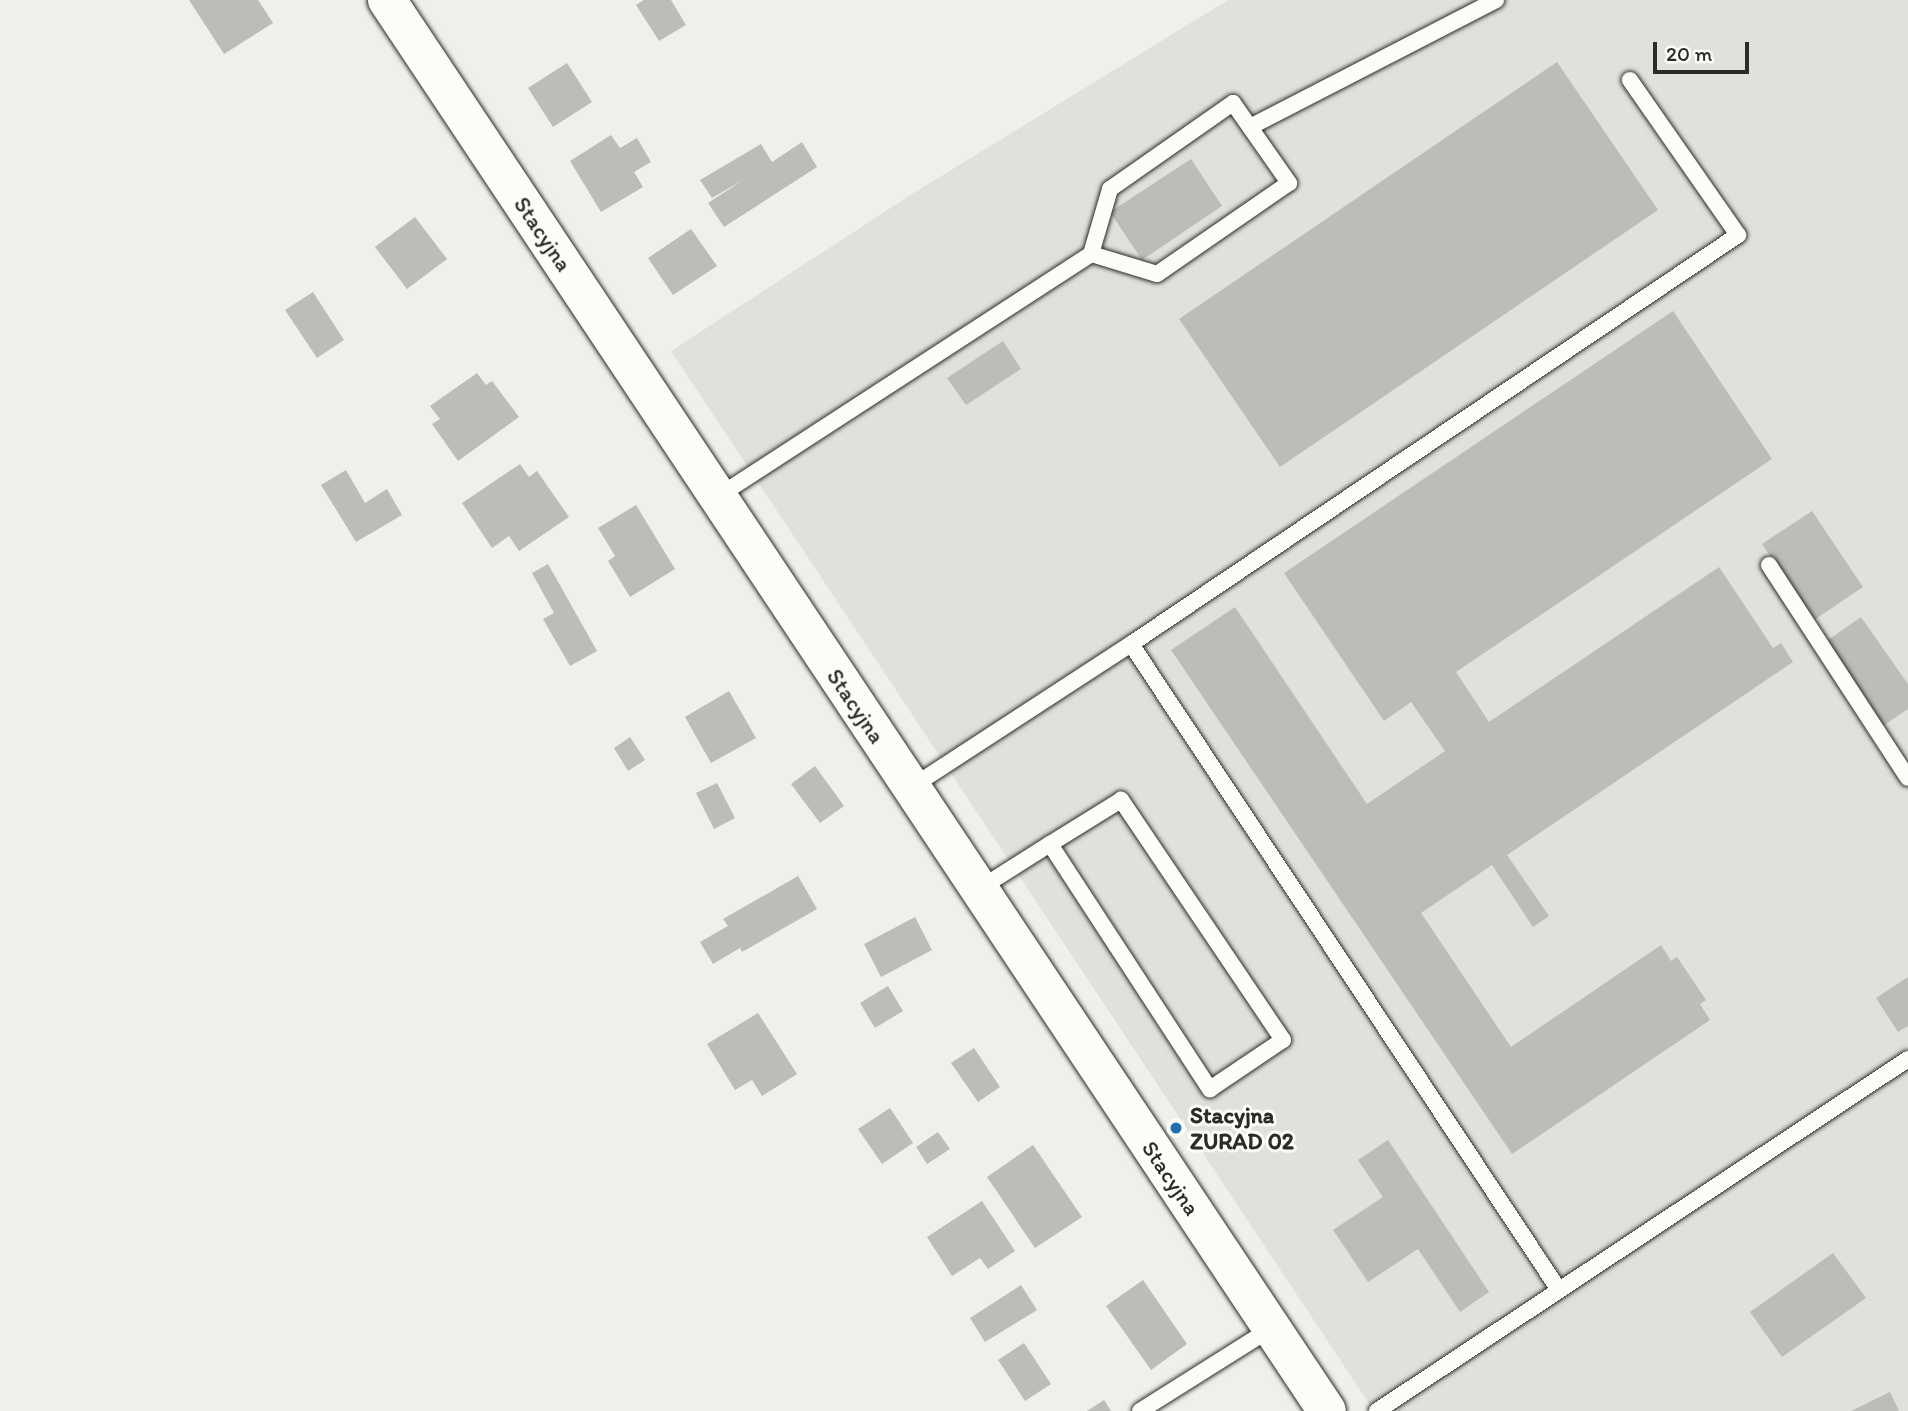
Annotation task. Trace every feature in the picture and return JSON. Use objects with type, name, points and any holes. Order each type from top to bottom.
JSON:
[{"type":"street","name":"Stacyjna","points":[[387,0],[1327,1411]]},
{"type":"lane","points":[[1250,127],[1496,0]]},
{"type":"lane","points":[[910,788],[1131,644],[1738,235],[1630,80]]},
{"type":"lane","points":[[717,497],[1091,254],[1110,189],[1233,103],[1289,183],[1157,274],[1091,254]]},
{"type":"lane","points":[[1769,565],[1908,778]]},
{"type":"lane","points":[[1131,644],[1559,1290]]},
{"type":"lane","points":[[979,889],[1050,844],[1121,800],[1283,1040],[1210,1089],[1050,844]]},
{"type":"lane","points":[[1377,1411],[1908,1059]]},
{"type":"lane","points":[[1139,1411],[1272,1328]]},
{"type":"shaded area","points":[[1228,0],[1908,0],[1908,1411],[1374,1411],[671,351],[912,194]]},
{"type":"building","points":[[189,0],[258,0],[273,23],[224,54]]},
{"type":"building","points":[[644,0],[671,0],[686,25],[659,41],[636,5]]},
{"type":"building","points":[[1557,62],[1658,210],[1280,467],[1179,319]]},
{"type":"building","points":[[567,63],[592,102],[553,127],[528,88]]},
{"type":"building","points":[[611,135],[620,148],[637,138],[651,162],[634,172],[643,187],[601,212],[570,161]]},
{"type":"building","points":[[802,142],[817,167],[724,227],[708,203],[743,180],[712,198],[700,180],[761,144],[772,162]]},
{"type":"building","points":[[1191,159],[1222,206],[1142,260],[1110,212]]},
{"type":"building","points":[[415,217],[447,259],[407,289],[375,247]]},
{"type":"building","points":[[691,229],[717,266],[673,295],[648,258]]},
{"type":"building","points":[[313,292],[344,340],[317,358],[285,310]]},
{"type":"building","points":[[1673,311],[1772,459],[1456,672],[1489,722],[1719,567],[1773,648],[1781,643],[1793,662],[1507,855],[1549,916],[1533,927],[1492,865],[1421,913],[1511,1047],[1661,945],[1671,961],[1677,957],[1706,1000],[1700,1004],[1710,1020],[1512,1154],[1171,650],[1235,607],[1367,804],[1445,751],[1411,702],[1384,721],[1284,573]]},
{"type":"building","points":[[1003,341],[1021,369],[966,405],[947,378]]},
{"type":"building","points":[[477,373],[486,385],[492,381],[519,417],[458,461],[432,424],[440,419],[430,406]]},
{"type":"building","points":[[520,464],[529,477],[537,471],[569,517],[519,551],[509,536],[492,548],[462,503]]},
{"type":"building","points":[[346,470],[365,503],[387,489],[402,515],[356,542],[321,485]]},
{"type":"building","points":[[636,505],[675,569],[630,597],[608,561],[615,556],[598,528]]},
{"type":"building","points":[[1812,511],[1863,587],[1814,620],[1762,544]]},
{"type":"building","points":[[548,564],[597,651],[570,666],[543,619],[554,613],[532,573]]},
{"type":"building","points":[[1861,617],[1908,684],[1908,709],[1883,726],[1825,642]]},
{"type":"building","points":[[729,691],[756,738],[711,763],[685,717]]},
{"type":"building","points":[[630,737],[645,760],[628,771],[614,748]]},
{"type":"building","points":[[815,766],[844,806],[820,823],[791,784]]},
{"type":"building","points":[[717,783],[735,818],[714,829],[696,793]]},
{"type":"building","points":[[798,876],[817,909],[742,952],[740,948],[713,964],[700,942],[728,926],[723,919]]},
{"type":"building","points":[[915,917],[932,950],[881,977],[864,944]]},
{"type":"building","points":[[1908,977],[1908,1026],[1898,1032],[1876,998]]},
{"type":"building","points":[[888,986],[903,1011],[875,1028],[860,1003]]},
{"type":"building","points":[[758,1013],[797,1074],[762,1096],[752,1080],[735,1090],[707,1044]]},
{"type":"building","points":[[974,1048],[1000,1087],[978,1102],[951,1063]]},
{"type":"building","points":[[890,1108],[913,1143],[882,1164],[858,1129]]},
{"type":"building","points":[[938,1132],[950,1149],[927,1164],[916,1147]]},
{"type":"building","points":[[1388,1140],[1489,1292],[1460,1312],[1418,1249],[1368,1282],[1333,1230],[1383,1197],[1358,1160]]},
{"type":"building","points":[[1033,1145],[1082,1217],[1035,1248],[987,1177]]},
{"type":"building","points":[[982,1201],[1015,1251],[988,1269],[980,1258],[952,1276],[927,1237]]},
{"type":"building","points":[[1833,1253],[1866,1298],[1782,1357],[1750,1312]]},
{"type":"building","points":[[1143,1280],[1187,1344],[1151,1370],[1106,1306]]},
{"type":"building","points":[[1021,1285],[1037,1310],[985,1342],[970,1318]]},
{"type":"building","points":[[1024,1343],[1051,1384],[1025,1401],[998,1360]]},
{"type":"building","points":[[1890,1392],[1899,1411],[1851,1411]]},
{"type":"building","points":[[1104,1400],[1111,1411],[1087,1411]]},
{"type":"place","name":"Stacyjna ZURAD 02","points":[[1176,1128]]}]
